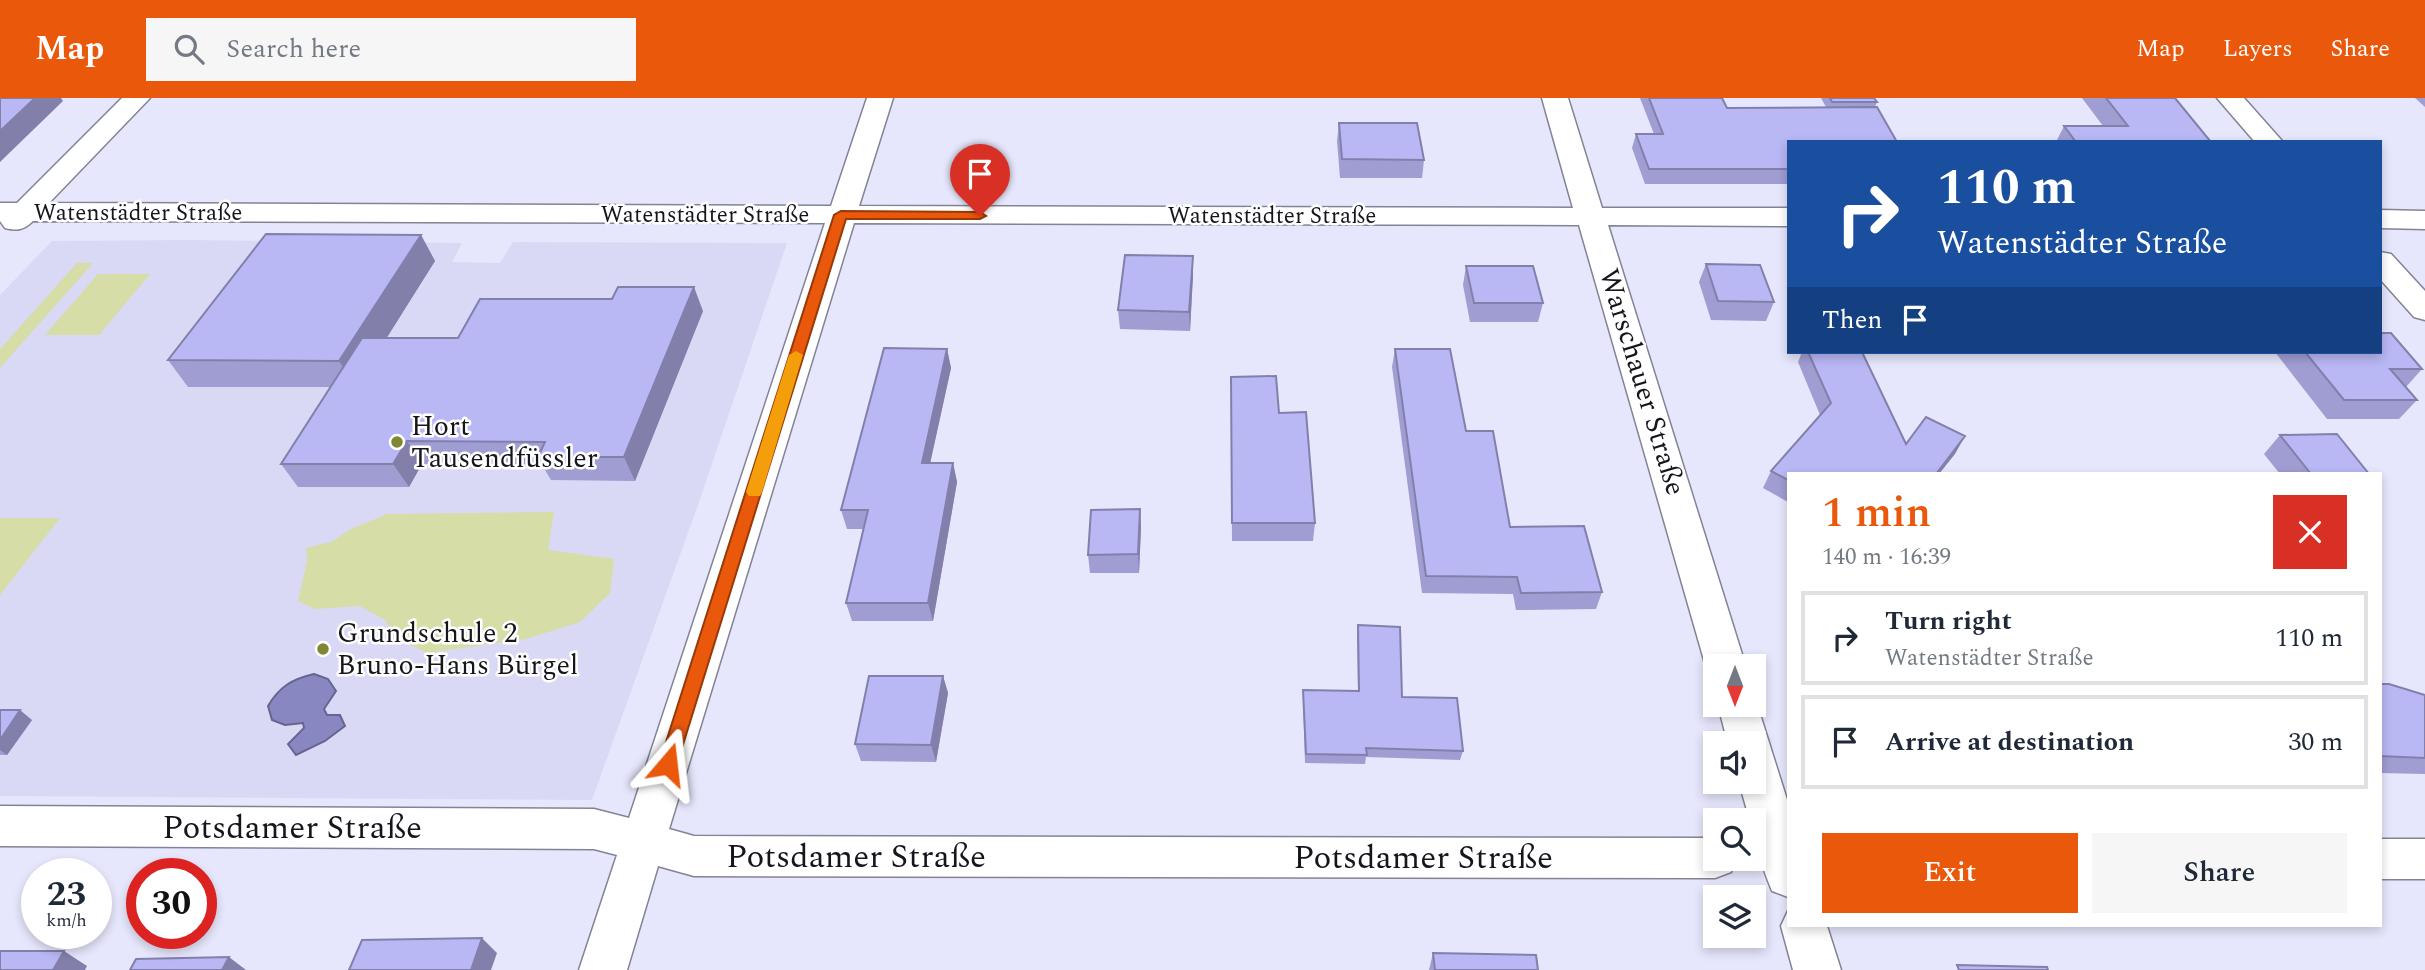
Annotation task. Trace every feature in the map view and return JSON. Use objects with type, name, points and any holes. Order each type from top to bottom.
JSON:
[{"type":"street","points":[[0,237],[12,212],[137,98]]},
{"type":"street","points":[[603,970],[880,98]]},
{"type":"street","name":"Warschauer Straße","points":[[1555,98],[1722,654]]},
{"type":"street","points":[[2230,98],[2268,140]]},
{"type":"street","name":"Watenstädter Straße","points":[[12,212],[1787,218]]},
{"type":"street","points":[[2382,219],[2425,220]]},
{"type":"street","points":[[2382,263],[2425,310]]},
{"type":"street","points":[[1762,794],[1778,863]]},
{"type":"street","name":"Potsdamer Straße","points":[[0,826],[594,829],[694,856],[1703,858]]},
{"type":"street","points":[[2382,859],[2425,859]]},
{"type":"street","points":[[1804,927],[1817,970]]},
{"type":"shaded area","name":"Grundschule 2 Bruno-Hans Bürgel","points":[[52,241],[462,243],[452,262],[500,263],[513,242],[787,243],[699,502],[592,800],[0,796],[0,295]]},
{"type":"green space","points":[[77,263],[93,263],[0,368],[0,349]]},
{"type":"green space","points":[[98,274],[150,274],[99,335],[45,335]]},
{"type":"green space","points":[[554,512],[548,550],[614,559],[610,593],[580,622],[526,639],[427,653],[396,638],[385,620],[360,606],[315,609],[298,601],[307,561],[306,548],[331,542],[351,529],[387,514]]},
{"type":"green space","points":[[0,518],[60,518],[0,595]]},
{"type":"water","points":[[314,674],[328,679],[336,691],[324,709],[327,715],[340,715],[345,726],[325,741],[296,755],[288,744],[304,728],[303,723],[285,725],[272,720],[268,706],[287,685]]},
{"type":"building","points":[[0,98],[35,98],[0,131]]},
{"type":"building","points":[[1649,98],[1722,98],[1727,108],[1877,107],[1896,140],[1787,140],[1787,169],[1649,169],[1636,134],[1663,134]]},
{"type":"building","points":[[1830,98],[1874,98],[1877,102],[1832,102]]},
{"type":"building","points":[[2106,98],[2175,98],[2209,140],[2074,140],[2064,126],[2128,126]]},
{"type":"building","points":[[1339,123],[1417,123],[1424,160],[1342,159]]},
{"type":"building","points":[[266,234],[421,235],[339,361],[168,360]]},
{"type":"building","points":[[1125,255],[1193,256],[1189,312],[1118,310]]},
{"type":"building","points":[[1706,264],[1760,265],[1774,302],[1718,301]]},
{"type":"building","points":[[1466,266],[1533,266],[1543,303],[1474,303]]},
{"type":"building","points":[[618,287],[694,287],[624,457],[538,457],[545,442],[407,441],[393,464],[281,464],[362,338],[458,338],[480,299],[612,299]]},
{"type":"building","points":[[2382,333],[2391,333],[2422,369],[2390,369],[2417,400],[2344,400],[2307,354],[2382,354]]},
{"type":"building","points":[[884,348],[947,349],[922,463],[953,463],[928,603],[846,603],[868,510],[841,510]]},
{"type":"building","points":[[1395,349],[1450,349],[1466,431],[1493,431],[1510,527],[1584,526],[1602,592],[1521,593],[1517,577],[1426,576]]},
{"type":"building","points":[[1809,354],[1863,354],[1906,444],[1926,417],[1965,436],[1938,472],[1787,472],[1787,479],[1771,471],[1831,403]]},
{"type":"building","points":[[1276,376],[1279,413],[1306,412],[1315,523],[1232,523],[1231,377]]},
{"type":"building","points":[[2337,434],[2367,472],[2309,472],[2280,435]]},
{"type":"building","points":[[1140,509],[1138,554],[1088,555],[1091,510]]},
{"type":"building","points":[[1358,625],[1400,627],[1402,697],[1457,698],[1463,751],[1366,748],[1367,755],[1306,754],[1303,690],[1359,691]]},
{"type":"building","points":[[869,676],[943,676],[931,745],[855,744]]},
{"type":"building","points":[[2382,684],[2425,695],[2425,758],[2382,756]]},
{"type":"building","points":[[0,710],[20,710],[0,740]]},
{"type":"building","points":[[482,938],[471,970],[349,970],[362,940]]},
{"type":"building","points":[[0,951],[64,951],[53,970],[0,970]]},
{"type":"building","points":[[1433,953],[1536,955],[1538,970],[1435,970]]},
{"type":"building","points":[[229,957],[222,970],[130,970],[136,959]]},
{"type":"building","points":[[1957,965],[2047,967],[2048,970],[1959,970]]},
{"type":"slow traffic","points":[[754,492],[796,355]]},
{"type":"place","name":"Hort Tausendfüssler","points":[[397,442]]},
{"type":"place","name":"Grundschule 2 Bruno-Hans Bürgel","points":[[323,649]]},
{"type":"route","points":[[668,764],[841,215],[980,216]]}]
